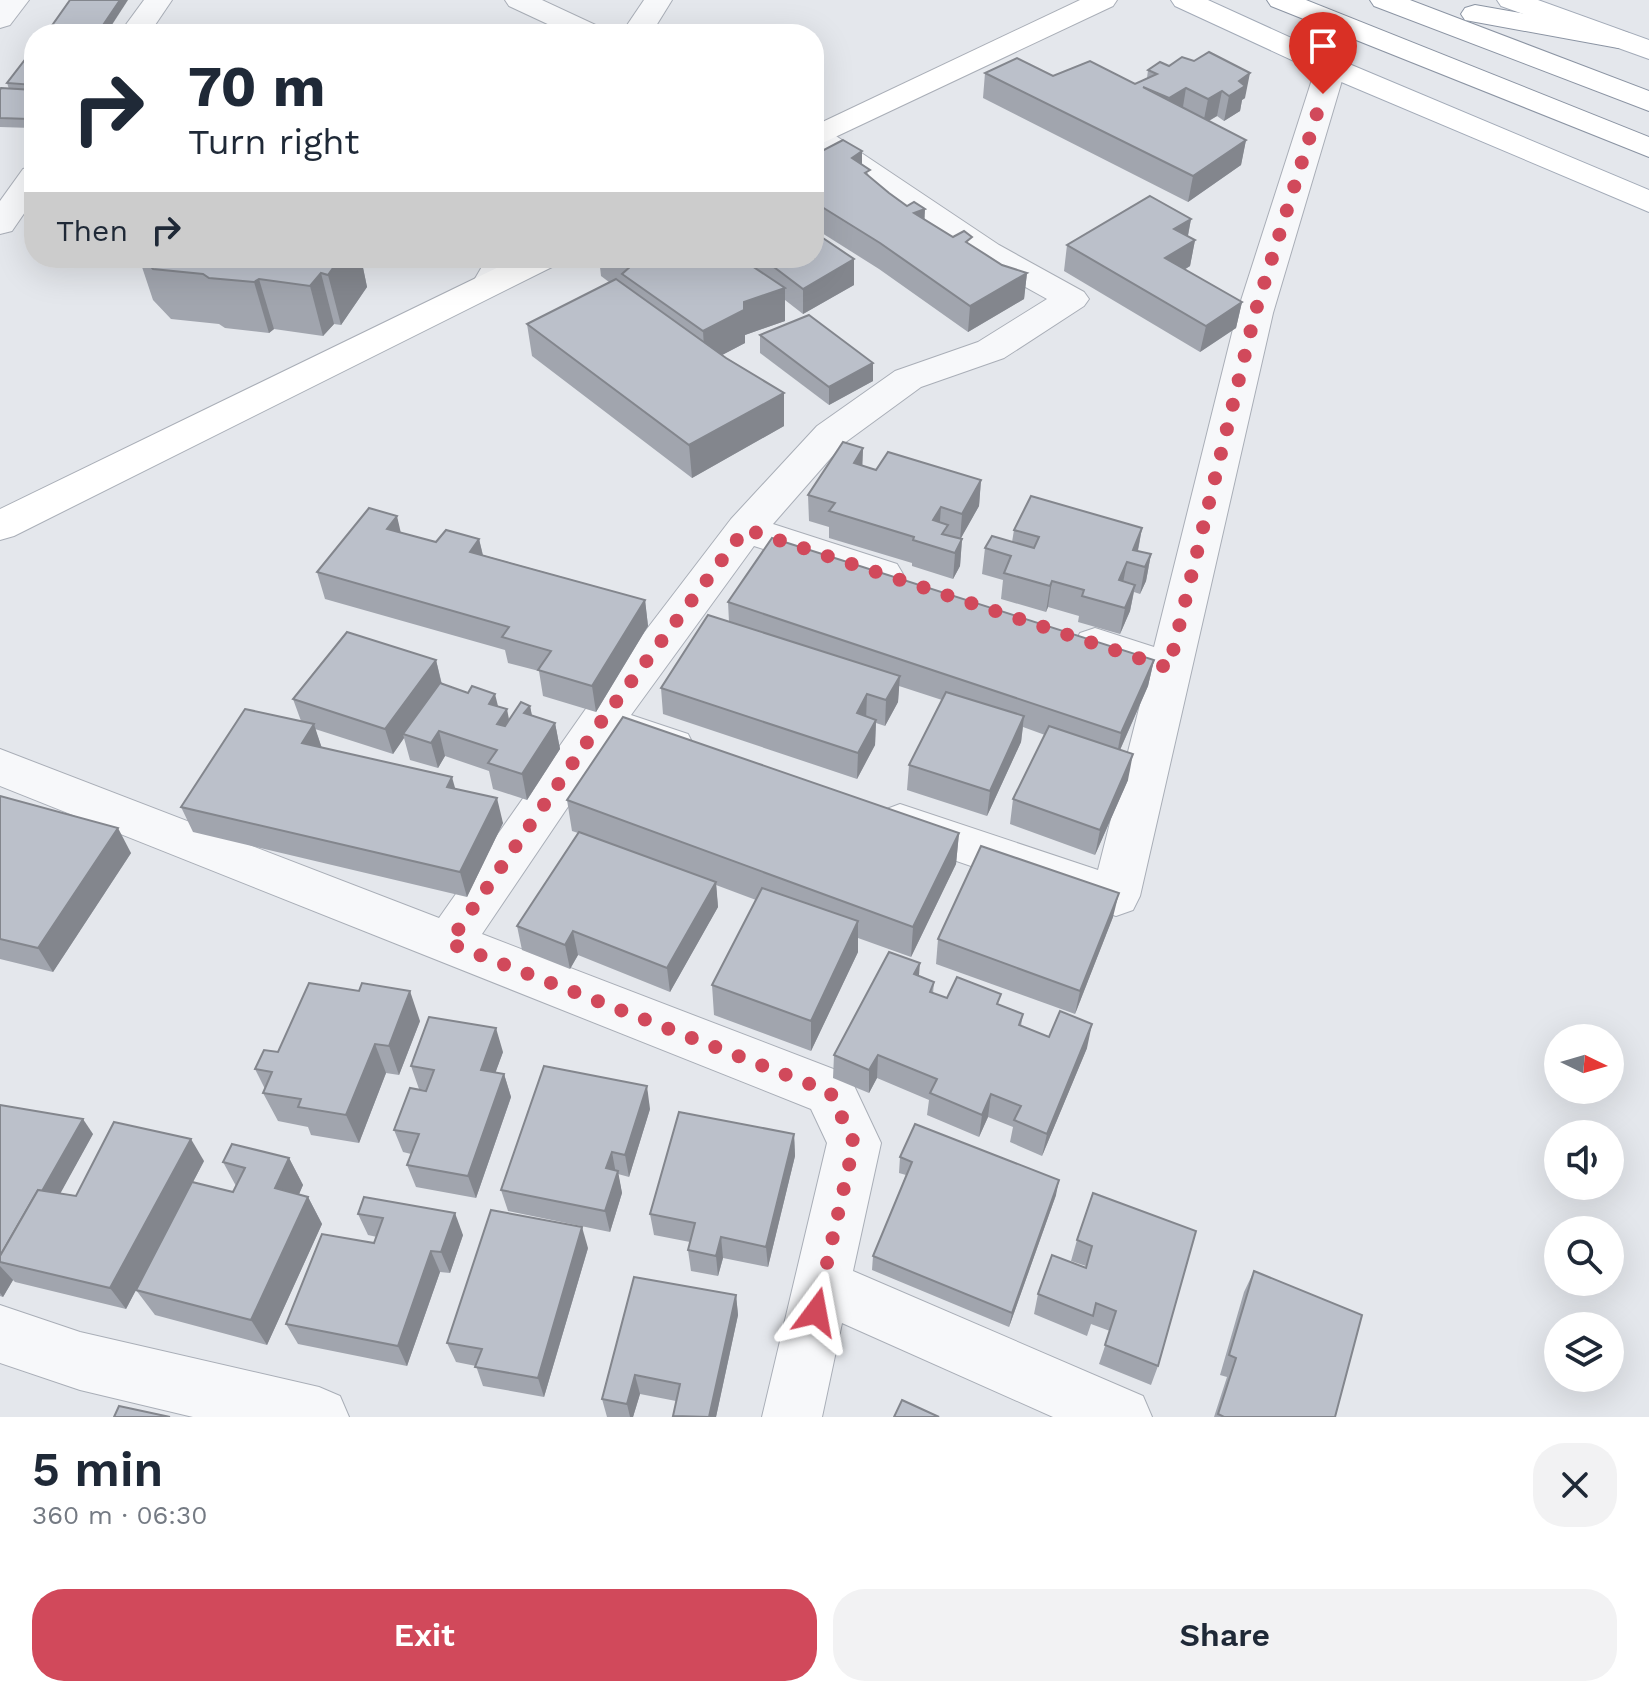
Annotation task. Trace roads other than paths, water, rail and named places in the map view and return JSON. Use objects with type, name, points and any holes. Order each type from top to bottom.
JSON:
[{"type":"main road","points":[[824,134],[1103,0]]},
{"type":"main road","points":[[1185,0],[1331,67],[1649,202]]},
{"type":"main road","points":[[1281,0],[1649,148]]},
{"type":"main road","points":[[1384,0],[1649,102]]},
{"type":"main road","points":[[1398,0],[1618,39]]},
{"type":"main road","points":[[1511,0],[1649,50]]},
{"type":"main road","points":[[0,526],[497,270]]},
{"type":"street","points":[[0,19],[15,0]]},
{"type":"street","points":[[141,24],[158,0]]},
{"type":"street","points":[[519,0],[571,24]]},
{"type":"street","points":[[642,24],[658,0]]},
{"type":"street","points":[[866,812],[1116,896],[1255,313],[1331,67]]},
{"type":"street","points":[[449,943],[601,722],[745,529],[830,435],[908,379],[991,350],[1072,299],[987,252],[824,144]]},
{"type":"street","points":[[0,224],[24,190]]},
{"type":"street","points":[[745,529],[912,584]]},
{"type":"street","points":[[1063,633],[1169,668]]},
{"type":"street","points":[[601,722],[704,757]]},
{"type":"street","points":[[0,767],[830,1092],[854,1143],[792,1417]]},
{"type":"street","points":[[823,1286],[1122,1417]]},
{"type":"street","points":[[0,1334],[80,1361],[319,1417]]}]
